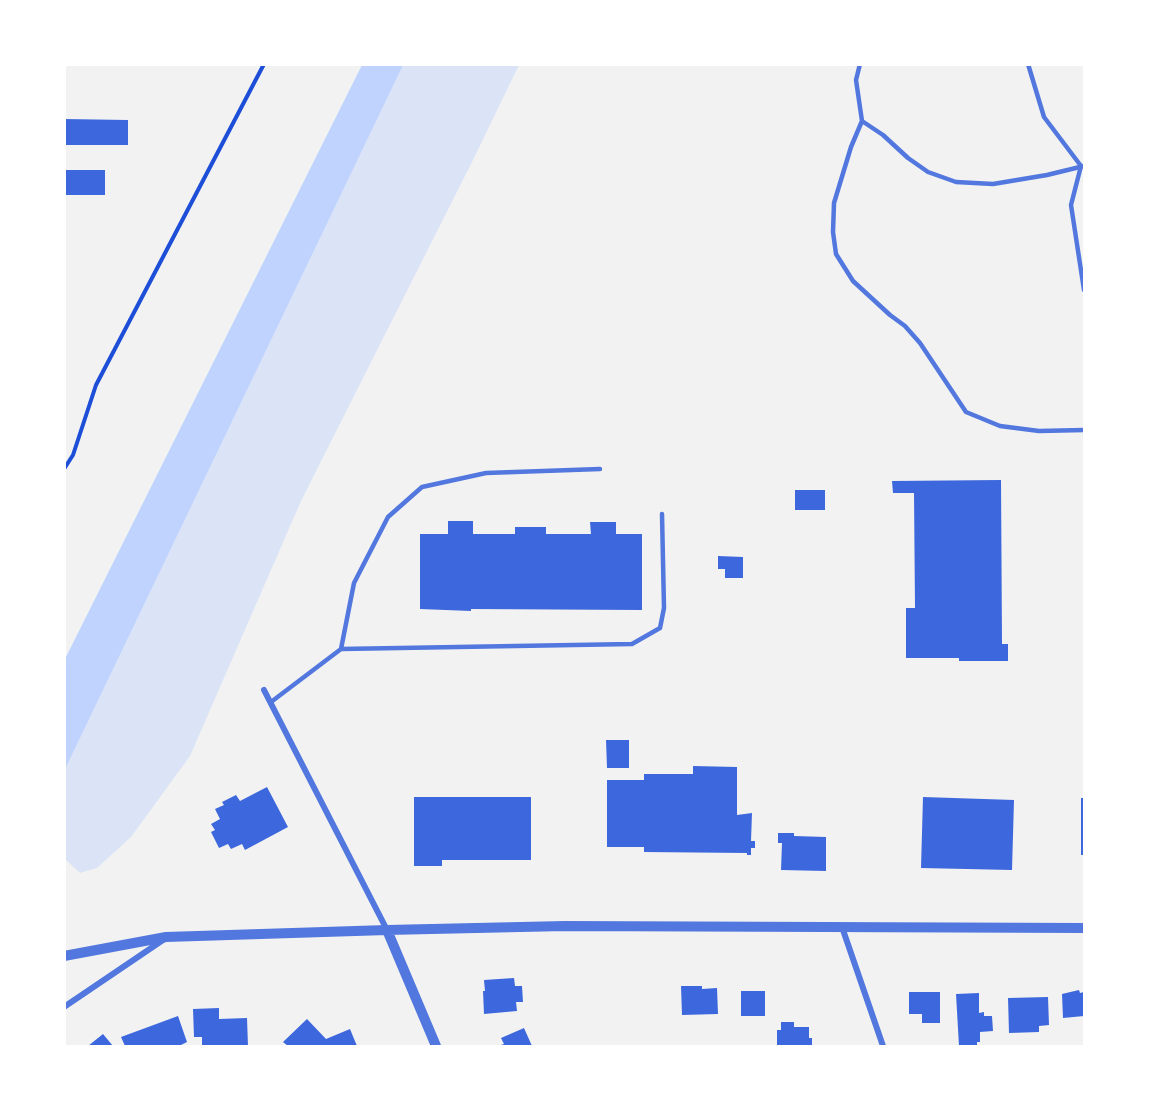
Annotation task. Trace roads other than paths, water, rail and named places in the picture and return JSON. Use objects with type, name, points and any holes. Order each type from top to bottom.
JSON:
[{"type":"street","points":[[264,690],[387,930],[436,1047]]},
{"type":"street","points":[[64,957],[166,937],[387,930],[566,926],[1084,928]]},
{"type":"street","points":[[842,927],[883,1047]]},
{"type":"street","points":[[64,1007],[166,937]]},
{"type":"lane","points":[[860,64],[856,80],[862,121],[851,147],[834,203],[833,232],[836,254],[853,281],[905,326],[920,343],[966,412],[1000,426],[1039,430],[1084,430]]},
{"type":"lane","points":[[1028,64],[1044,117],[1083,166]]},
{"type":"lane","points":[[862,121],[928,172],[956,182],[993,184],[1083,166]]},
{"type":"lane","points":[[1083,166],[1071,205],[1084,290]]},
{"type":"lane","points":[[341,649],[354,583],[388,517],[422,487],[486,473],[600,469]]},
{"type":"lane","points":[[271,702],[341,649],[632,644],[660,628],[664,608],[662,514]]},
{"type":"water","points":[[362,65],[403,65],[65,769],[65,659]]}]
